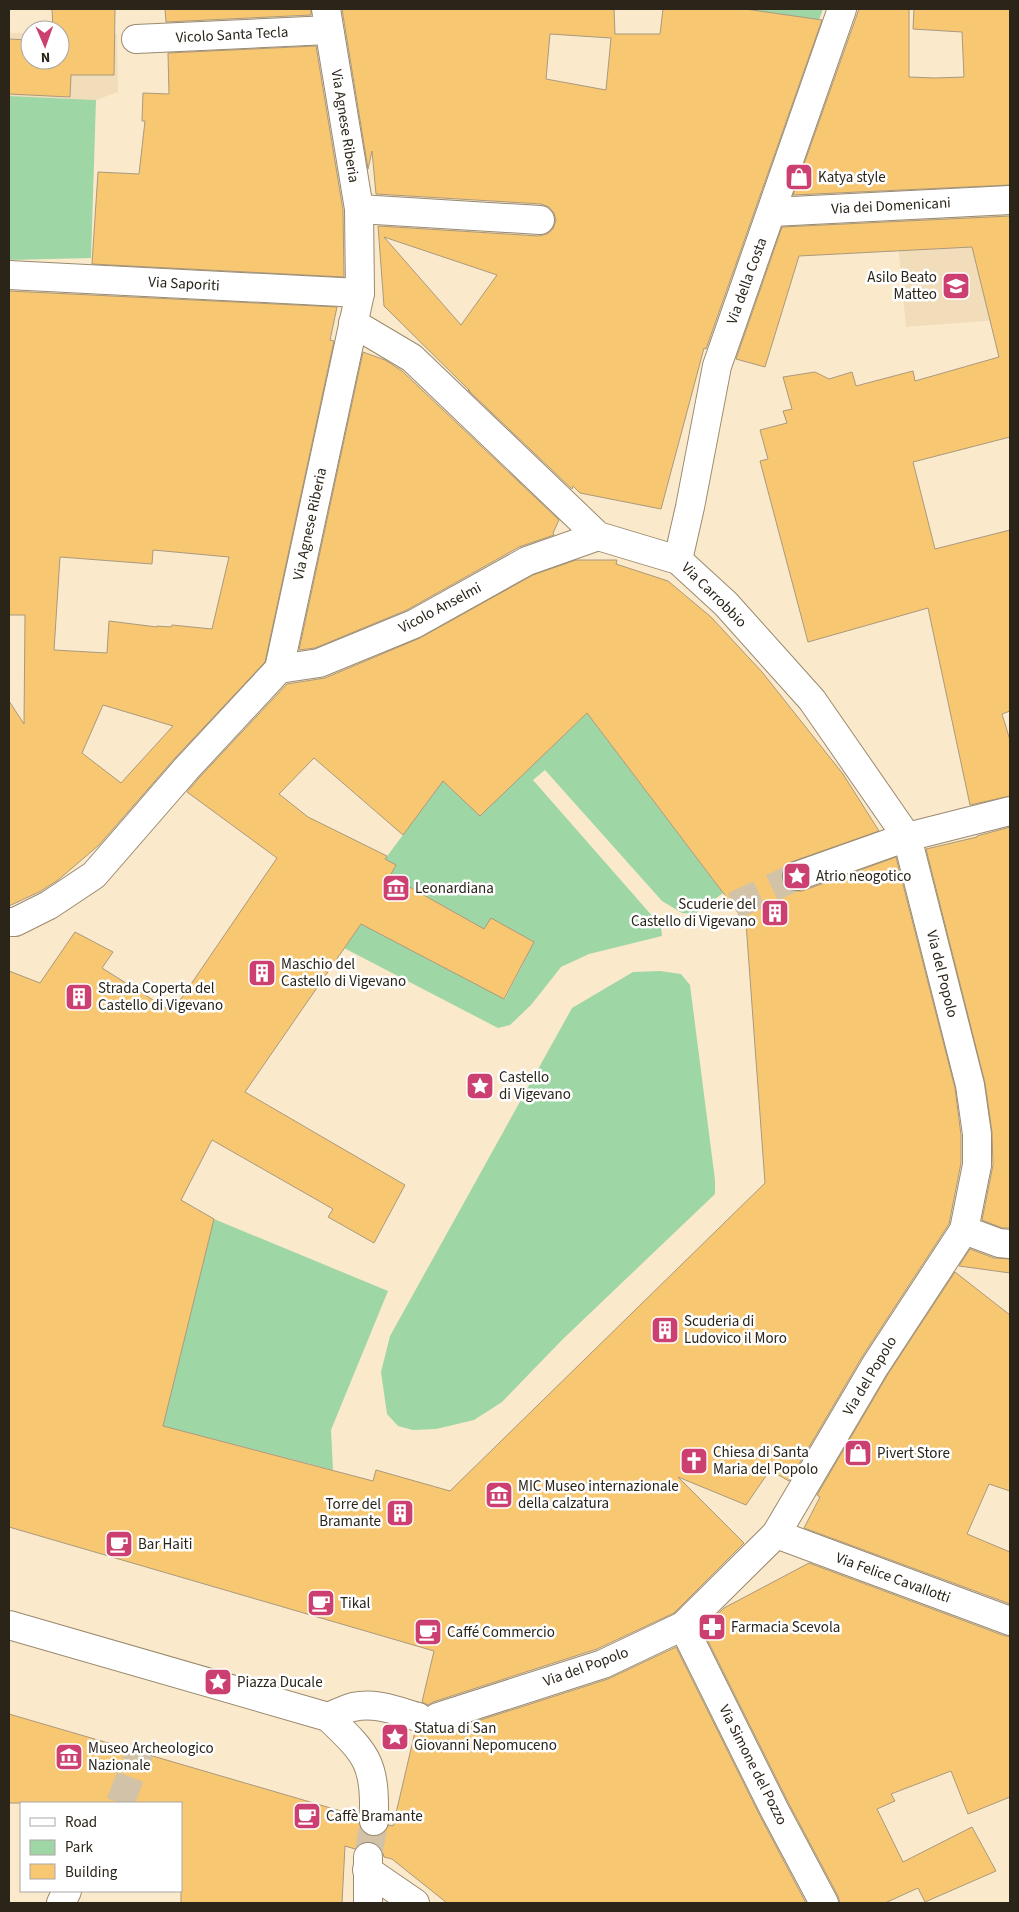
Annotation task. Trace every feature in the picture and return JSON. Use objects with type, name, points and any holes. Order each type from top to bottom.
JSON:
[{"type":"street","name":"Via della Costa","points":[[678,560],[717,366],[842,9]]},
{"type":"street","name":"Vicolo Santa Tecla","points":[[136,40],[327,19]]},
{"type":"street","name":"Via Agnese Riberia","points":[[279,669],[360,293],[359,209],[327,19]]},
{"type":"street","name":"Via dei Domenicani","points":[[772,212],[1010,200]]},
{"type":"street","points":[[359,209],[540,220]]},
{"type":"street","name":"Via Saporiti","points":[[9,275],[360,293]]},
{"type":"street","name":"Via Carrobbio","points":[[353,323],[412,358],[598,536],[678,560],[726,604],[812,700],[907,837]]},
{"type":"street","name":"Vicolo Anselmi","points":[[279,669],[320,663],[414,624],[527,561],[598,536]]},
{"type":"street","points":[[9,922],[15,922],[49,905],[94,876],[186,769],[279,669]]},
{"type":"street","points":[[796,876],[907,837],[1010,811]]},
{"type":"street","name":"Via del Popolo","points":[[328,1717],[353,1707],[370,1705],[428,1717],[603,1664],[683,1626],[776,1534],[875,1366],[964,1230],[977,1165],[977,1134],[970,1085],[907,837]]},
{"type":"street","points":[[964,1230],[1000,1243],[1010,1244]]},
{"type":"street","name":"Via Felice Cavallotti","points":[[776,1534],[1010,1621]]},
{"type":"street","points":[[9,1624],[328,1717],[350,1738],[369,1764],[374,1788],[374,1821]]},
{"type":"street","name":"Via Simone del Pozzo","points":[[683,1626],[774,1809],[824,1903]]},
{"type":"street","points":[[368,1903],[368,1864],[415,1903]]},
{"type":"street","points":[[61,1903],[67,1892]]},
{"type":"shaded area","points":[[9,33],[20,33],[20,70],[70,70],[70,33],[117,34],[118,92],[96,100],[9,96]]},
{"type":"shaded area","name":"Asilo Beato Matteo","points":[[1010,210],[1010,319],[906,327],[897,213]]},
{"type":"green space","points":[[745,9],[823,9],[819,20]]},
{"type":"green space","points":[[9,96],[96,100],[91,258],[9,260]]},
{"type":"green space","points":[[587,713],[723,893],[695,914],[682,913],[662,901],[545,770],[533,780],[661,926],[662,936],[589,954],[561,967],[531,1005],[510,1025],[498,1028],[344,948],[361,924],[505,999],[534,942],[491,919],[484,929],[390,876],[396,865],[385,859],[443,781],[480,815]]},
{"type":"green space","points":[[660,971],[681,974],[690,985],[715,1180],[715,1194],[563,1339],[502,1402],[474,1420],[436,1429],[413,1430],[398,1426],[387,1414],[381,1372],[390,1336],[572,1008],[633,972]]},
{"type":"green space","points":[[214,1219],[388,1291],[331,1430],[333,1470],[163,1426]]},
{"type":"building","points":[[52,9],[115,9],[114,75],[71,75],[70,97],[9,94],[9,39],[20,40],[20,70],[70,70],[70,20],[53,20]]},
{"type":"building","points":[[165,9],[311,9],[311,15],[166,22]]},
{"type":"building","points":[[342,9],[614,9],[615,34],[660,34],[663,9],[745,9],[822,20],[706,349],[704,348],[661,509],[580,493],[573,486],[572,489],[468,390],[470,391],[384,306],[378,226],[539,236],[547,234],[553,229],[556,220],[554,213],[549,207],[541,204],[376,194],[372,151],[368,169]],"holes":[[[550,34],[611,38],[606,90],[546,79]],[[384,237],[497,275],[461,325]]]},
{"type":"building","points":[[859,9],[909,9],[909,77],[935,78],[964,77],[962,32],[913,29],[914,9],[1010,9],[1010,185],[793,195]]},
{"type":"building","points":[[316,46],[343,210],[344,277],[92,264],[98,172],[139,174],[145,121],[142,121],[143,93],[169,94],[168,53]]},
{"type":"building","points":[[1010,216],[1010,437],[913,462],[935,549],[1010,530],[1010,711],[1002,714],[1010,740],[1010,796],[970,805],[928,608],[808,642],[760,461],[768,459],[760,430],[787,423],[783,411],[792,409],[783,377],[815,372],[829,379],[852,372],[856,386],[913,371],[915,381],[999,357],[972,247],[799,256],[765,367],[736,359],[782,227]]},
{"type":"building","points":[[9,291],[337,307],[330,340],[334,341],[265,662],[175,758],[99,845],[58,880],[41,891],[9,906],[9,701],[24,724],[25,615],[9,615]],"holes":[[[153,550],[229,557],[212,629],[172,625],[171,627],[157,627],[109,621],[107,653],[54,650],[60,557],[152,564]],[[103,705],[173,726],[121,783],[82,753]]]},
{"type":"building","points":[[363,352],[385,360],[402,371],[559,520],[553,533],[554,535],[519,547],[407,610],[315,648],[299,650]]},
{"type":"building","points":[[576,560],[617,560],[616,564],[668,581],[711,617],[762,672],[843,774],[879,831],[791,862],[785,866],[782,873],[782,881],[787,888],[794,891],[802,891],[896,857],[955,1088],[961,1135],[961,1163],[949,1224],[862,1357],[789,1481],[770,1470],[746,1505],[678,1477],[744,1543],[674,1613],[597,1649],[428,1705],[422,1702],[434,1651],[9,1527],[9,971],[40,983],[75,932],[113,952],[102,968],[172,1012],[277,858],[187,792],[287,684],[325,678],[420,638],[533,575]],"holes":[[[587,713],[746,923],[765,1183],[450,1491],[376,1470],[373,1481],[163,1426],[214,1219],[181,1200],[212,1140],[333,1209],[328,1217],[374,1243],[405,1185],[245,1092],[361,924],[504,999],[534,942],[491,918],[484,929],[390,876],[396,865],[385,859],[387,856],[308,817],[279,794],[314,758],[403,835],[443,781],[480,816]]]},
{"type":"building","points":[[1010,827],[1010,1228],[1002,1228],[982,1220],[993,1165],[992,1132],[985,1083],[926,849]]},
{"type":"building","points":[[970,1249],[994,1258],[1010,1259],[1010,1273],[959,1266]]},
{"type":"building","points":[[955,1272],[1010,1315],[1010,1491],[989,1484],[967,1534],[1010,1552],[1010,1604],[804,1528],[820,1497],[817,1495],[888,1374]]},
{"type":"building","points":[[809,1563],[1005,1636],[1010,1636],[1010,1797],[968,1814],[951,1771],[891,1794],[895,1801],[877,1809],[903,1862],[972,1827],[996,1871],[925,1902],[918,1888],[885,1903],[840,1903],[702,1629],[724,1608]]},
{"type":"building","points":[[676,1647],[760,1816],[806,1903],[447,1903],[392,1859],[384,1857],[382,1850],[376,1844],[368,1841],[361,1843],[355,1849],[345,1846],[342,1903],[181,1903],[182,1802],[9,1803],[9,1714],[358,1816],[361,1829],[367,1835],[374,1837],[382,1834],[389,1825],[393,1826],[415,1732],[422,1732],[428,1729],[435,1732],[443,1732],[608,1679]]},
{"type":"tunnel","points":[[734,906],[797,876]]},
{"type":"tunnel","points":[[120,1802],[140,1752]]},
{"type":"tunnel","points":[[368,1857],[374,1821]]},
{"type":"place","name":"Katya style","points":[[799,177]]},
{"type":"place","name":"Asilo Beato Matteo","points":[[956,286]]},
{"type":"place","name":"Atrio neogotico","points":[[797,876]]},
{"type":"place","name":"Leonardiana","points":[[396,888]]},
{"type":"place","name":"Scuderie del Castello di Vigevano","points":[[775,913]]},
{"type":"place","name":"Maschio del Castello di Vigevano","points":[[262,973]]},
{"type":"place","name":"Strada Coperta del Castello di Vigevano","points":[[79,997]]},
{"type":"place","name":"Castello di Vigevano","points":[[480,1086]]},
{"type":"place","name":"Scuderia di Ludovico il Moro","points":[[665,1330]]},
{"type":"place","name":"Pivert Store","points":[[858,1453]]},
{"type":"place","name":"Chiesa di Santa Maria del Popolo","points":[[694,1461]]},
{"type":"place","name":"MIC Museo internazionale della calzatura","points":[[499,1495]]},
{"type":"place","name":"Torre del Bramante","points":[[400,1513]]},
{"type":"place","name":"Bar Haiti","points":[[119,1544]]},
{"type":"place","name":"Tikal","points":[[321,1603]]},
{"type":"place","name":"Farmacia Scevola","points":[[712,1627]]},
{"type":"place","name":"Caffé Commercio","points":[[428,1632]]},
{"type":"place","name":"Piazza Ducale","points":[[218,1682]]},
{"type":"place","name":"Statua di San Giovanni Nepomuceno","points":[[395,1737]]},
{"type":"place","name":"Museo Archeologico Nazionale","points":[[69,1757]]},
{"type":"place","name":"Caffè Bramante","points":[[307,1816]]}]
